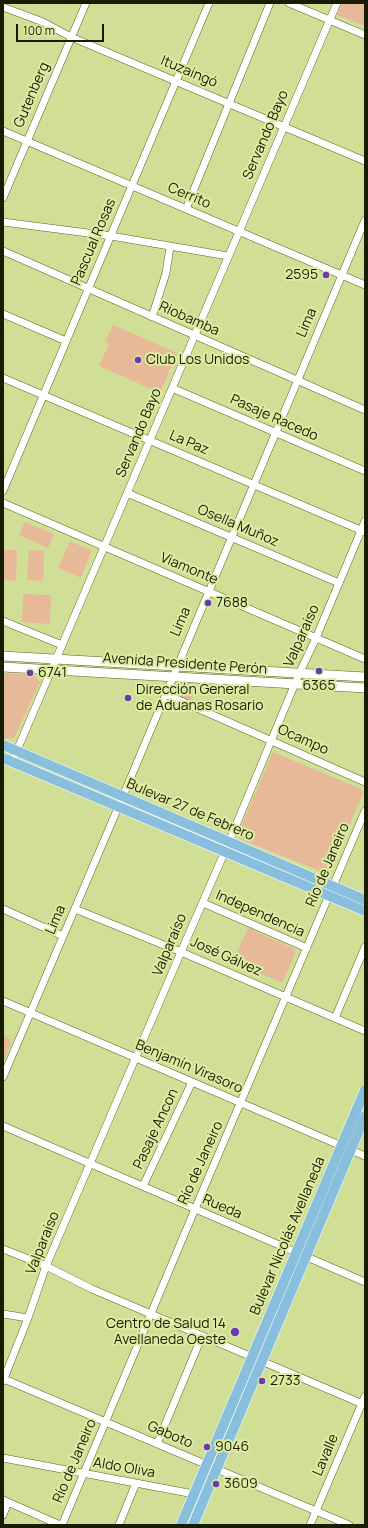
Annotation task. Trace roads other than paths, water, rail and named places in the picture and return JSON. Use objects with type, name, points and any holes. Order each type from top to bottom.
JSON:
[{"type":"main road","name":"Avenida Presidente Perón","points":[[3,656],[365,677]]},
{"type":"main road","name":"Avenida Presidente Perón","points":[[3,667],[365,688]]},
{"type":"main road","name":"Bulevar 27 de Febrero","points":[[3,745],[365,900]]},
{"type":"main road","name":"Bulevar 27 de Febrero","points":[[8,760],[365,911]]},
{"type":"main road","name":"Bulevar Nicolás Avellaneda","points":[[196,1524],[217,1469],[306,1257],[346,1148],[365,1090]]},
{"type":"main road","name":"Bulevar Nicolás Avellaneda","points":[[181,1525],[296,1253],[346,1148],[365,1116]]},
{"type":"street","name":"Gutenberg","points":[[3,198],[86,3]]},
{"type":"street","name":"Pascual Rosas","points":[[3,491],[209,3]]},
{"type":"street","points":[[186,209],[270,3]]},
{"type":"street","points":[[289,3],[365,35]]},
{"type":"street","name":"Servando Bayo","points":[[8,760],[17,751],[57,659],[337,3]]},
{"type":"street","name":"Ituzaingó","points":[[3,7],[43,22],[72,37],[365,161]]},
{"type":"street","name":"Cerrito","points":[[3,131],[365,285]]},
{"type":"street","name":"Lima","points":[[3,1077],[123,796],[365,220]]},
{"type":"street","points":[[3,222],[111,236],[228,256]]},
{"type":"street","points":[[152,317],[166,273],[170,247]]},
{"type":"street","name":"Riobamba","points":[[3,251],[365,410]]},
{"type":"street","points":[[3,314],[66,341]]},
{"type":"street","name":"La Paz","points":[[3,378],[363,531]]},
{"type":"street","name":"Pasaje Racedo","points":[[172,388],[365,472]]},
{"type":"street","name":"Osella Muñoz","points":[[127,493],[339,583]]},
{"type":"street","name":"Viamonte","points":[[3,503],[365,659]]},
{"type":"street","name":"Valparaíso","points":[[3,1380],[28,1318],[46,1266],[225,852],[294,685],[363,531],[365,521]]},
{"type":"street","points":[[3,621],[62,646]]},
{"type":"street","name":"Ocampo","points":[[165,694],[365,782]]},
{"type":"street","name":"Río de Janeiro","points":[[61,1525],[365,811]]},
{"type":"street","name":"Independencia","points":[[203,903],[307,948]]},
{"type":"street","name":"José Gálvez","points":[[75,908],[365,1031]]},
{"type":"street","points":[[3,909],[63,936]]},
{"type":"street","points":[[335,1018],[365,947]]},
{"type":"street","name":"Benjamín Virasoro","points":[[3,1002],[365,1156]]},
{"type":"street","name":"Pasaje Ancon","points":[[143,1186],[192,1082]]},
{"type":"street","name":"Rueda","points":[[3,1126],[365,1282]]},
{"type":"street","points":[[3,1249],[46,1266],[92,1289],[363,1404]]},
{"type":"street","points":[[3,1314],[28,1318]]},
{"type":"street","points":[[157,1444],[202,1336]]},
{"type":"street","name":"Gaboto","points":[[3,1380],[349,1525]]},
{"type":"street","name":"Lavalle","points":[[310,1525],[363,1404],[365,1396]]},
{"type":"street","name":"Aldo Oliva","points":[[3,1458],[194,1494]]},
{"type":"street","points":[[118,1525],[136,1483]]},
{"type":"street","points":[[3,1515],[6,1501],[61,1525]]},
{"type":"place","name":"2595","points":[[326,275]]},
{"type":"place","name":"Club Los Unidos","points":[[138,360]]},
{"type":"place","name":"7688","points":[[208,603]]},
{"type":"place","name":"6365","points":[[319,671]]},
{"type":"place","name":"6741","points":[[30,673]]},
{"type":"place","name":"Dirección General de Aduanas Rosario","points":[[128,698]]},
{"type":"place","name":"Centro de Salud 14 Avellaneda Oeste","points":[[235,1332]]},
{"type":"place","name":"2733","points":[[262,1381]]},
{"type":"place","name":"9046","points":[[207,1447]]},
{"type":"place","name":"3609","points":[[216,1484]]}]
